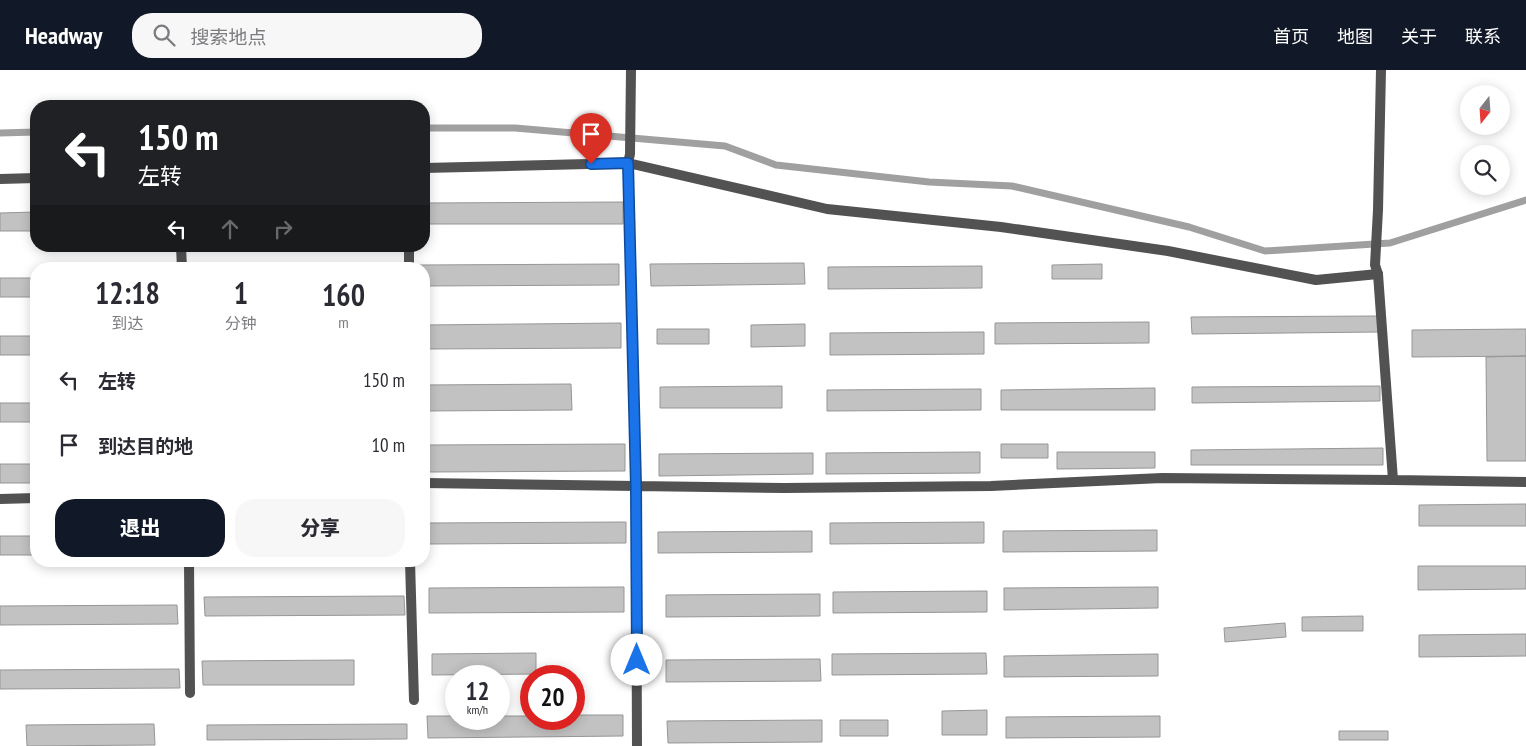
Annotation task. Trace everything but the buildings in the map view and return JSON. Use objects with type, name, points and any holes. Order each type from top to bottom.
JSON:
[{"type":"street","points":[[631,70],[629,158],[636,486],[637,746]]},
{"type":"street","points":[[1380,70],[1376,269],[1393,480]]},
{"type":"street","points":[[430,168],[629,158],[827,209],[1001,227],[1168,251],[1316,280],[1376,269]]},
{"type":"street","points":[[0,179],[30,178]]},
{"type":"street","points":[[430,483],[794,488],[991,486],[1162,478],[1526,482]]},
{"type":"street","points":[[0,499],[30,498]]},
{"type":"street","points":[[189,567],[190,693]]},
{"type":"street","points":[[410,567],[414,700]]},
{"type":"waterway","points":[[430,128],[515,128],[725,146],[776,165],[929,182],[1012,186],[1189,227],[1265,251],[1390,243],[1526,200]]},
{"type":"waterway","points":[[0,133],[30,132]]},
{"type":"route","points":[[591,164],[628,163],[636,486],[637,660]]}]
